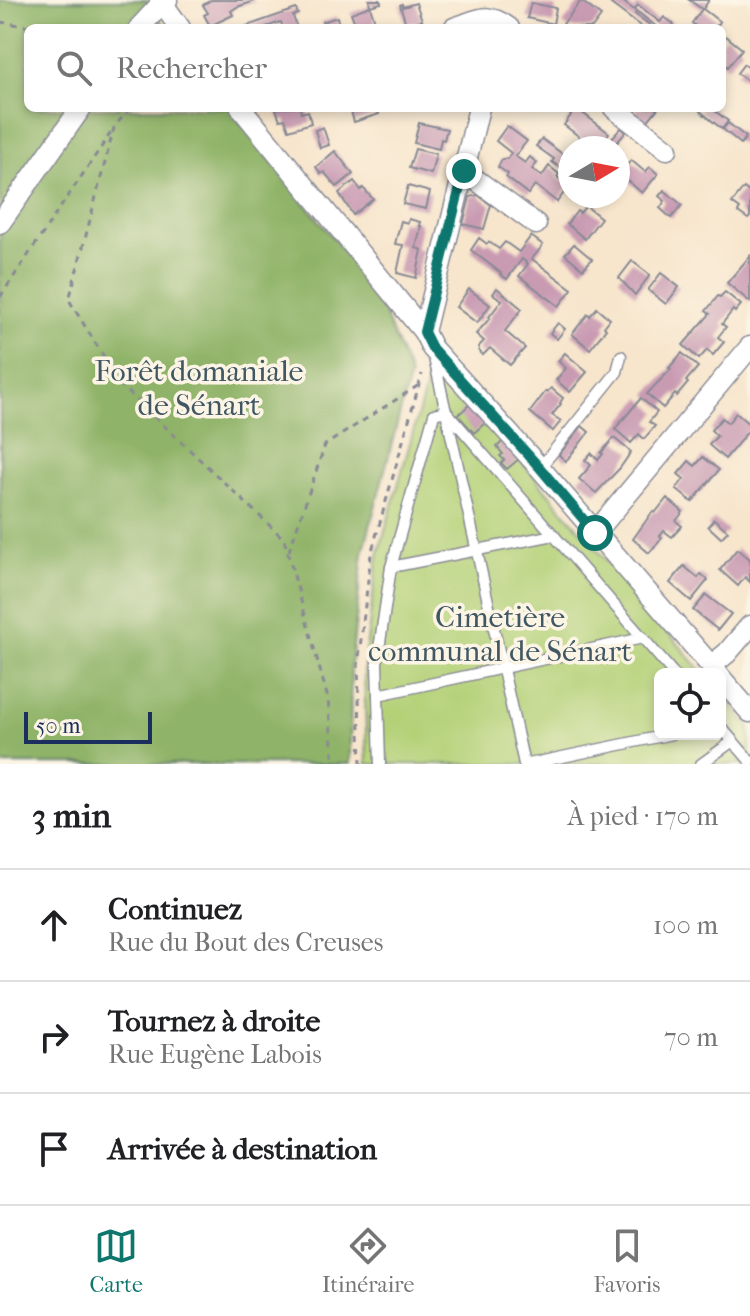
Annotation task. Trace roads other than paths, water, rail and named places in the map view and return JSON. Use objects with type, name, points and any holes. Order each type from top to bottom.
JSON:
[{"type":"street","points":[[502,24],[505,0]]},
{"type":"street","points":[[143,24],[163,1],[177,24]]},
{"type":"street","points":[[467,24],[489,17],[500,24]]},
{"type":"street","points":[[0,223],[78,112]]},
{"type":"street","points":[[244,112],[428,340],[713,668]]},
{"type":"street","points":[[428,340],[478,112]]},
{"type":"street","points":[[619,112],[667,149]]},
{"type":"street","points":[[464,171],[536,224]]},
{"type":"street","points":[[595,533],[750,347]]},
{"type":"street","points":[[718,668],[750,626]]},
{"type":"street","points":[[726,684],[750,712]]},
{"type":"lane","points":[[428,340],[503,668],[531,764],[654,738]]},
{"type":"lane","points":[[540,468],[617,372],[621,356]]},
{"type":"lane","points":[[446,411],[669,668]]},
{"type":"lane","points":[[380,764],[377,663],[391,567],[434,414],[446,411]]},
{"type":"lane","points":[[391,567],[554,535]]},
{"type":"lane","points":[[378,695],[643,638]]},
{"type":"lane","points":[[726,733],[750,761]]},
{"type":"lane","points":[[701,764],[733,741]]},
{"type":"park label","name":"Forêt domaniale de Sénart","points":[[199,388]]},
{"type":"park label","name":"Cimetière communal de Sénart","points":[[500,634]]}]
